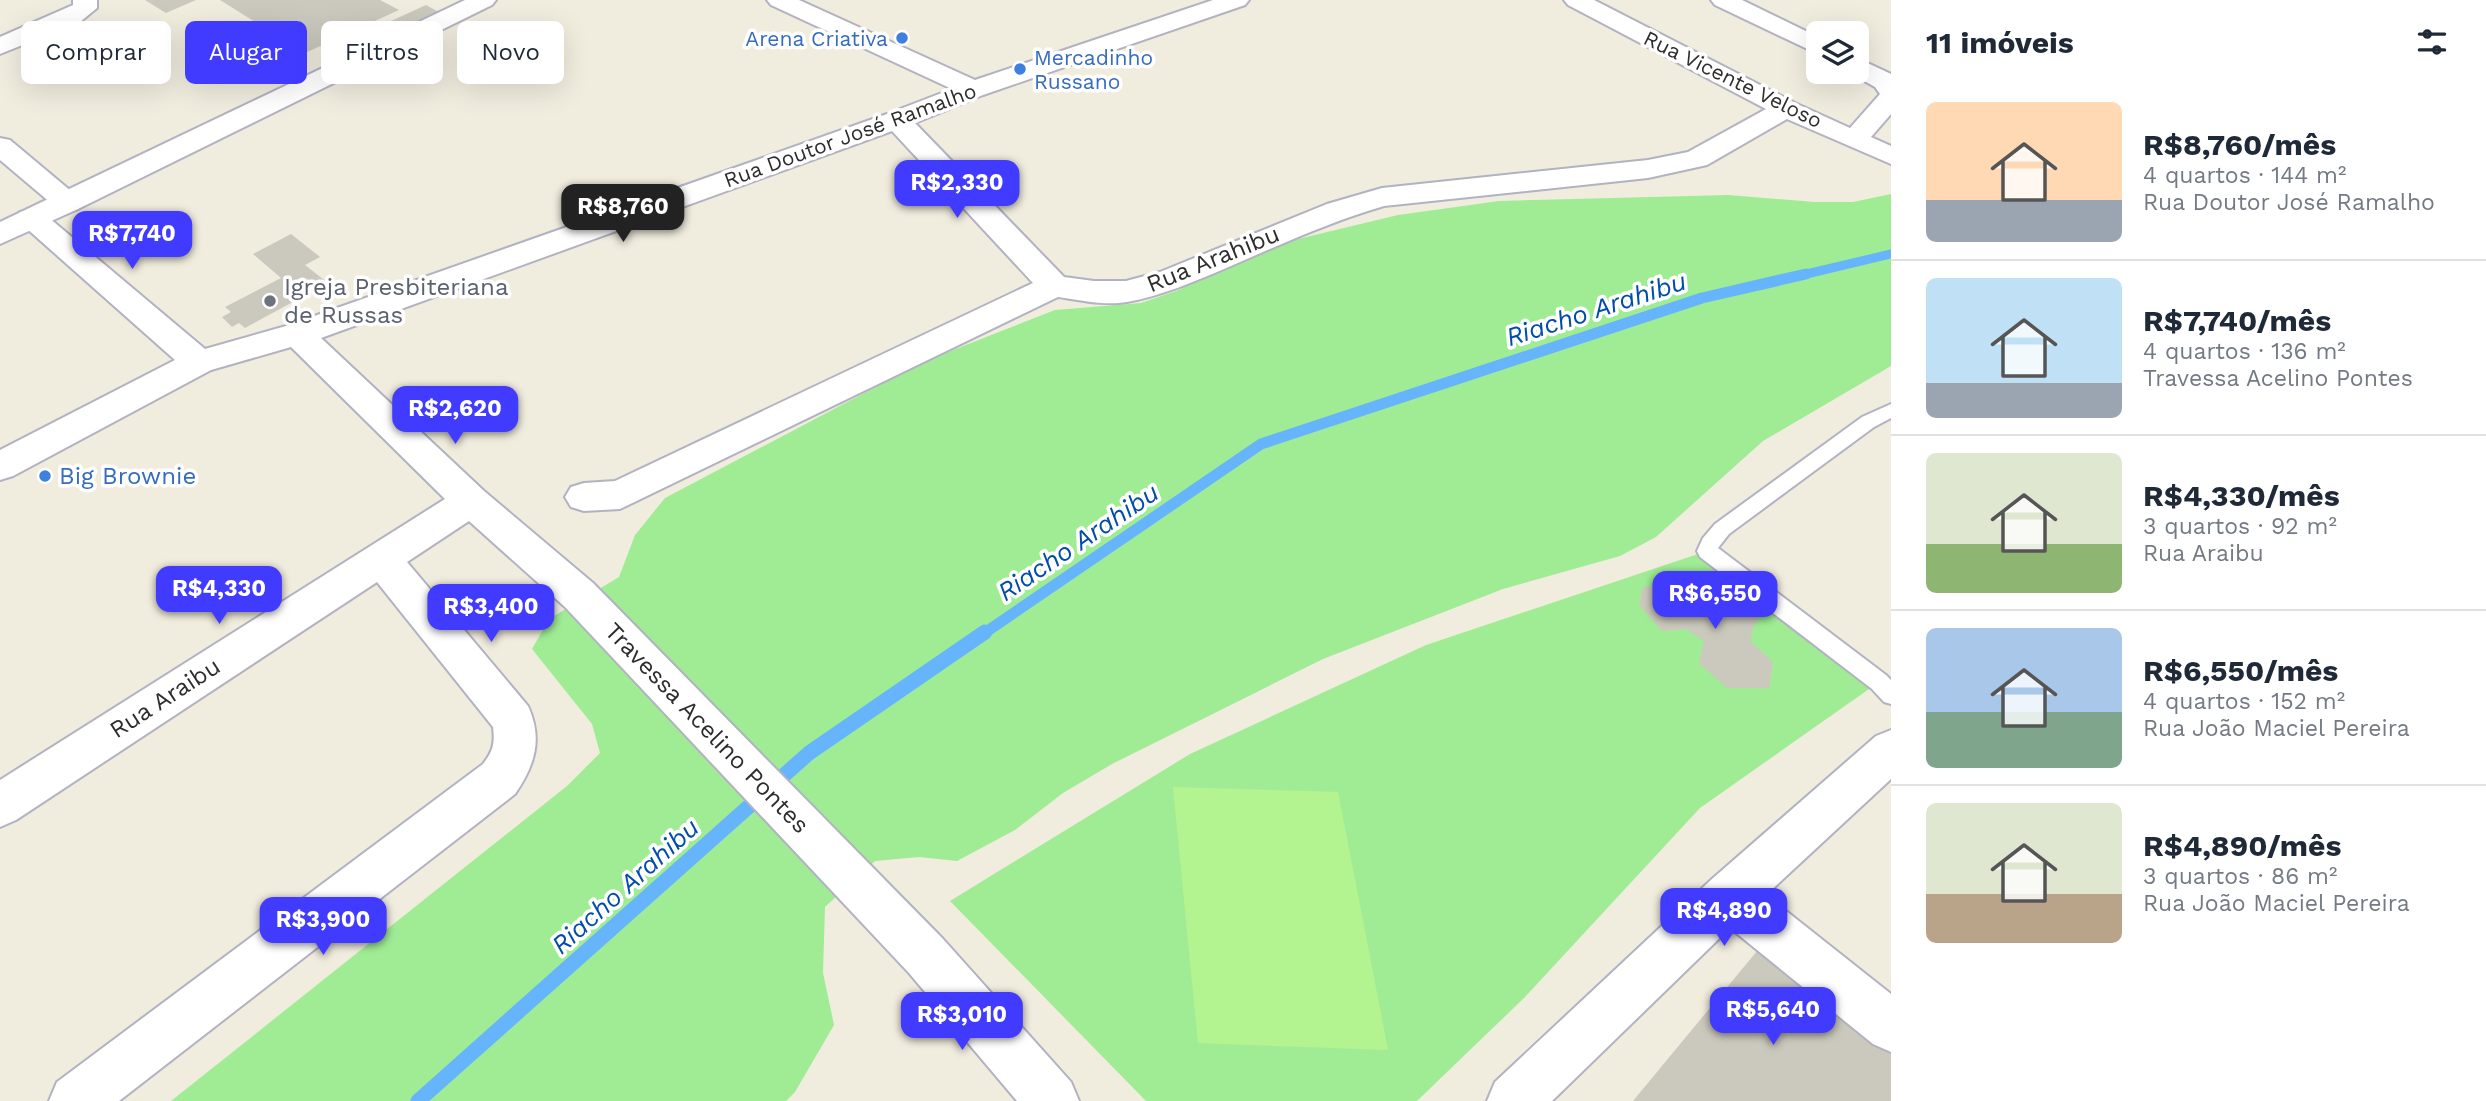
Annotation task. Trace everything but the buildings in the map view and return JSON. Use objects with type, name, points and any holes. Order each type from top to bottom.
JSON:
[{"type":"street","points":[[0,233],[68,203],[484,0]]},
{"type":"street","points":[[779,0],[974,89]]},
{"type":"street","name":"Rua Doutor José Ramalho","points":[[0,466],[199,362],[297,334],[897,120],[974,89],[1237,0]]},
{"type":"street","name":"Rua Vicente Veloso","points":[[1576,0],[1786,109],[1856,138],[1891,156]]},
{"type":"street","points":[[1723,0],[1806,41]]},
{"type":"street","points":[[0,46],[71,17],[85,4]]},
{"type":"street","points":[[1856,138],[1891,94],[1884,81],[1869,73]]},
{"type":"street","name":"Rua Arahibu","points":[[1054,286],[1094,292],[1126,292],[1171,279],[1337,210],[1382,197],[1648,169],[1697,159],[1786,109]]},
{"type":"street","points":[[584,497],[620,495],[1054,286],[897,120]]},
{"type":"street","points":[[0,146],[68,203]]},
{"type":"street","points":[[31,219],[199,362]]},
{"type":"street","name":"Travessa Acelino Pontes","points":[[297,334],[471,501],[579,595],[926,956],[1052,1101]]},
{"type":"street","name":"Rua Araibu","points":[[0,805],[471,501]]},
{"type":"street","points":[[76,1101],[499,779],[515,758],[517,739],[513,720],[380,558]]},
{"type":"street","points":[[1514,1101],[1729,896],[1891,750]]},
{"type":"street","points":[[1729,896],[1891,1026]]},
{"type":"lane","points":[[1891,410],[1868,422],[1722,528],[1710,542],[1707,551],[1879,682],[1891,695]]},
{"type":"green space","points":[[1891,194],[1891,366],[1763,441],[1656,537],[1620,556],[1503,589],[1323,659],[1112,764],[1063,793],[1015,830],[957,861],[919,857],[875,861],[825,907],[823,973],[834,1025],[795,1092],[786,1101],[171,1101],[567,786],[600,753],[592,724],[532,649],[549,619],[619,577],[635,535],[665,498],[925,361],[1055,310],[1141,303],[1176,291],[1264,250],[1298,239],[1398,215],[1499,201],[1729,195],[1815,202],[1853,202]]},
{"type":"green space","points":[[1707,551],[1879,682],[1700,808],[1524,998],[1417,1101],[1146,1101],[950,901],[1190,754],[1426,645]]},
{"type":"green space","points":[[1173,787],[1338,792],[1388,1050],[1198,1043]]},
{"type":"waterway","name":"Riacho Arahibu","points":[[1798,276],[1891,254]]},
{"type":"waterway","name":"Riacho Arahibu","points":[[983,634],[1261,444],[1702,298],[1806,274]]},
{"type":"waterway","name":"Riacho Arahibu","points":[[418,1101],[809,753],[985,632]]},
{"type":"place","name":"Arena Criativa","points":[[902,38]]},
{"type":"place","name":"Mercadinho Russano","points":[[1020,69]]},
{"type":"place","name":"Igreja Presbiteriana de Russas","points":[[270,301]]},
{"type":"place","name":"Big Brownie","points":[[45,476]]}]
